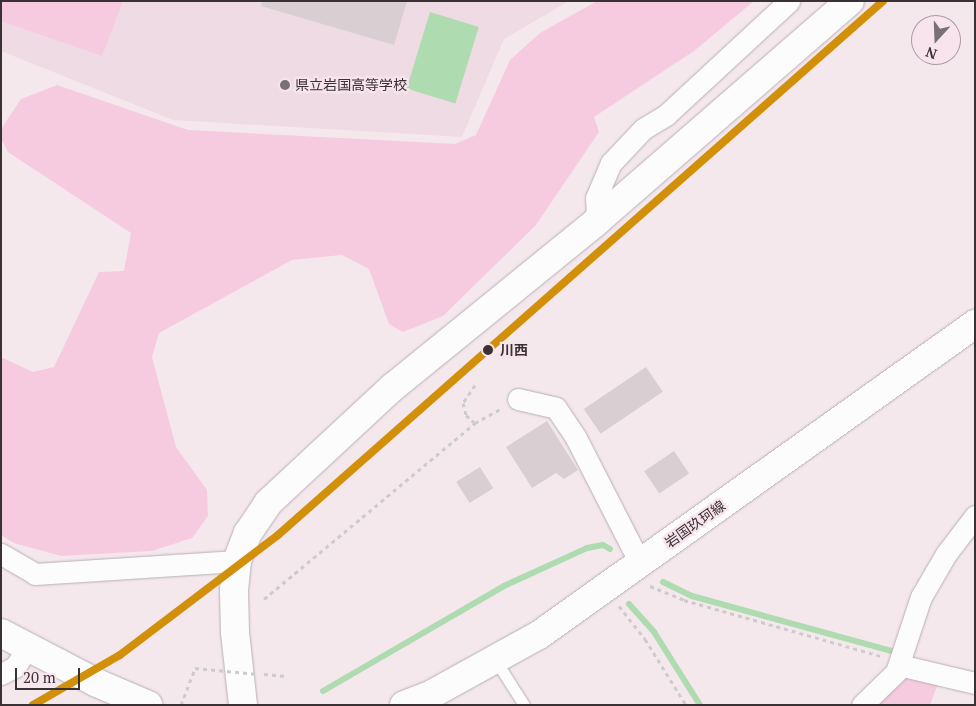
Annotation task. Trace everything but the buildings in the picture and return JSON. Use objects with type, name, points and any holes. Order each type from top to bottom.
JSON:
[{"type":"street","points":[[597,221],[596,198],[611,163],[643,129],[666,115],[789,1]]},
{"type":"street","points":[[243,705],[235,632],[234,590],[237,561],[248,533],[268,503],[304,467],[393,387],[597,221],[850,1]]},
{"type":"street","name":"岩国玖珂線","points":[[404,705],[432,694],[496,661],[642,573],[975,324]]},
{"type":"street","points":[[518,399],[556,408],[576,438],[642,573]]},
{"type":"street","points":[[862,705],[896,672],[921,597],[946,554],[975,516]]},
{"type":"street","points":[[1,554],[35,574],[237,561]]},
{"type":"street","points":[[1,633],[148,705]]},
{"type":"street","points":[[1,674],[15,667],[28,647]]},
{"type":"street","points":[[902,658],[975,683]]},
{"type":"lane","points":[[496,661],[524,705]]},
{"type":"path","points":[[474,385],[463,402],[466,415],[476,423]]},
{"type":"path","points":[[264,599],[476,423],[518,399]]},
{"type":"path","points":[[642,573],[684,600],[886,657],[902,658]]},
{"type":"path","points":[[616,603],[645,639],[686,705]]},
{"type":"path","points":[[181,705],[195,668],[286,676]]},
{"type":"shaded area","name":"県立岩国高等学校","points":[[1,1],[569,1],[504,39],[462,137],[173,120],[1,51]]},
{"type":"shaded area","points":[[1,1],[123,1],[102,56],[1,21]]},
{"type":"shaded area","points":[[597,1],[754,1],[694,51],[594,117],[599,132],[536,225],[443,316],[403,332],[389,324],[369,269],[342,255],[292,260],[159,333],[152,357],[176,447],[207,490],[208,516],[192,538],[152,551],[61,556],[14,543],[1,535],[1,357],[33,372],[54,367],[99,272],[124,271],[131,233],[8,152],[1,139],[1,129],[21,99],[57,85],[188,130],[455,144],[476,135],[510,60],[540,33]]},
{"type":"shaded area","points":[[430,12],[479,27],[455,103],[407,89]]},
{"type":"shaded area","points":[[913,674],[938,684],[930,705],[873,705],[901,679]]},
{"type":"waterway","points":[[323,691],[504,586],[587,548],[603,545],[610,549]]},
{"type":"waterway","points":[[663,582],[692,596],[899,653]]},
{"type":"waterway","points":[[629,604],[654,632],[700,705]]},
{"type":"transit line","points":[[33,705],[120,655],[278,535],[883,1]]},
{"type":"place","name":"県立岩国高等学校","points":[[285,85]]},
{"type":"place","name":"川西","points":[[488,350]]}]
